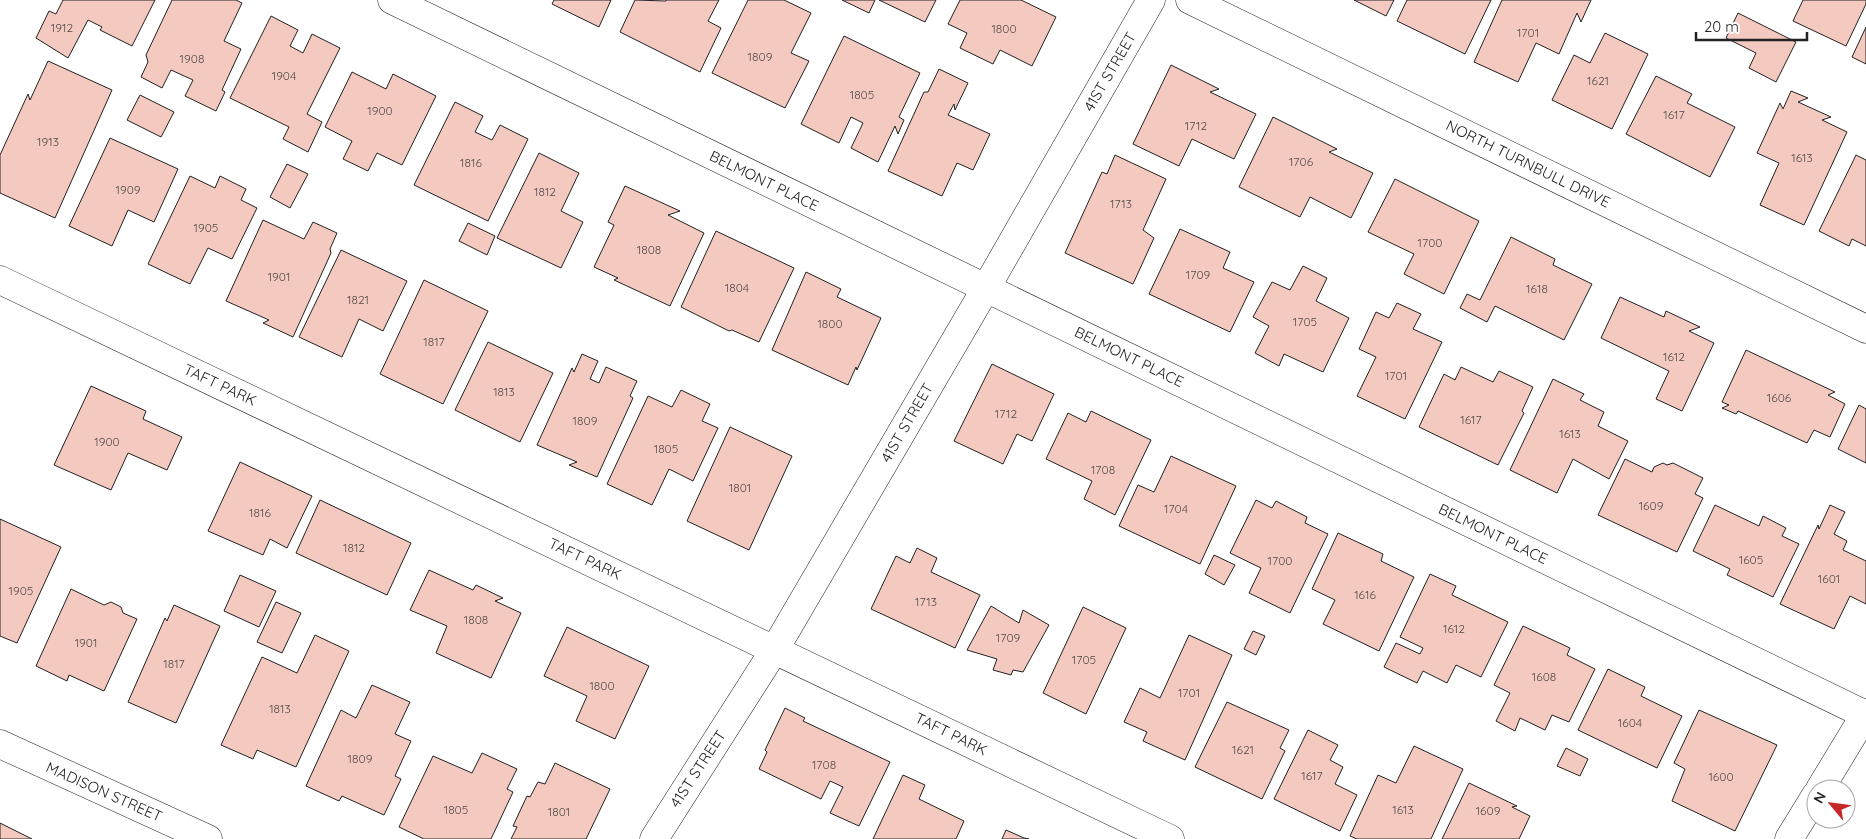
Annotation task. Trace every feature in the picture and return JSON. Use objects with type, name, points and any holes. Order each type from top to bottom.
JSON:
[{"type":"street","name":"BELMONT PLACE","points":[[392,0],[1866,714]]},
{"type":"street","name":"41ST STREET","points":[[654,839],[775,650],[1151,0]]},
{"type":"street","name":"NORTH TURNBULL DRIVE","points":[[1190,0],[1866,329]]},
{"type":"street","name":"TAFT PARK","points":[[0,280],[1170,839]]},
{"type":"street","points":[[1826,779],[1866,714]]},
{"type":"street","name":"MADISON STREET","points":[[0,744],[208,839]]},
{"type":"street","points":[[1789,839],[1806,811]]},
{"type":"building","points":[[63,0],[155,0],[132,46],[100,30],[102,27],[88,20],[68,58],[36,38],[49,11],[56,14]]},
{"type":"building","points":[[172,0],[236,0],[242,3],[224,41],[241,49],[222,90],[225,92],[216,111],[185,96],[193,80],[171,70],[162,88],[141,77],[148,62],[146,55]]},
{"type":"building","points":[[554,0],[611,0],[599,27],[552,4]]},
{"type":"building","points":[[635,0],[719,0],[708,21],[721,28],[700,72],[620,32]]},
{"type":"building","points":[[748,0],[784,0],[811,13],[791,53],[809,61],[785,108],[712,73]]},
{"type":"building","points":[[842,0],[875,0],[869,13]]},
{"type":"building","points":[[879,0],[936,0],[925,22]]},
{"type":"building","points":[[960,0],[1021,0],[1056,17],[1032,66],[1000,50],[993,64],[960,48],[967,33],[948,24]]},
{"type":"building","points":[[1354,0],[1394,0],[1386,16]]},
{"type":"building","points":[[1407,0],[1491,0],[1465,54],[1397,21]]},
{"type":"building","points":[[1502,0],[1591,0],[1581,22],[1577,13],[1559,54],[1536,43],[1518,82],[1474,62]]},
{"type":"building","points":[[1803,0],[1866,0],[1866,4],[1846,46],[1793,21]]},
{"type":"building","points":[[1738,13],[1796,42],[1776,82],[1749,68],[1756,53],[1726,38]]},
{"type":"building","points":[[271,16],[298,30],[290,46],[303,53],[312,34],[340,48],[307,114],[322,122],[308,152],[283,139],[289,127],[230,98]]},
{"type":"building","points":[[1866,27],[1866,64],[1852,57]]},
{"type":"building","points":[[1605,33],[1648,54],[1612,129],[1552,100],[1574,55],[1590,63]]},
{"type":"building","points":[[844,36],[920,73],[899,117],[904,120],[898,134],[895,126],[878,162],[851,148],[863,123],[851,117],[839,143],[801,124]]},
{"type":"building","points":[[48,61],[112,90],[55,218],[0,193],[0,155],[28,94],[30,100]]},
{"type":"building","points":[[1171,65],[1219,89],[1210,92],[1256,114],[1234,159],[1192,139],[1179,166],[1133,144]]},
{"type":"building","points":[[939,69],[968,83],[955,110],[954,104],[948,115],[990,134],[973,170],[957,163],[942,196],[888,171],[924,92],[928,92]]},
{"type":"building","points":[[352,72],[386,89],[393,74],[436,96],[402,165],[377,153],[368,171],[343,159],[352,141],[325,127]]},
{"type":"building","points":[[1656,76],[1692,94],[1687,103],[1735,127],[1710,177],[1626,134]]},
{"type":"building","points":[[1791,91],[1808,98],[1798,102],[1831,117],[1822,120],[1847,132],[1804,225],[1760,205],[1779,163],[1757,153],[1780,103],[1783,109]]},
{"type":"building","points":[[140,95],[174,112],[161,137],[127,120]]},
{"type":"building","points":[[455,102],[483,116],[475,132],[492,140],[500,125],[528,139],[488,221],[414,185]]},
{"type":"building","points":[[1273,117],[1337,149],[1329,152],[1373,173],[1351,218],[1310,197],[1300,217],[1239,187]]},
{"type":"building","points":[[110,138],[178,169],[154,222],[128,210],[112,246],[69,226]]},
{"type":"building","points":[[539,153],[579,173],[561,211],[583,222],[561,268],[497,238]]},
{"type":"building","points":[[1115,155],[1166,179],[1143,230],[1154,238],[1133,284],[1065,253],[1102,172],[1107,174]]},
{"type":"building","points":[[1856,155],[1866,160],[1866,246],[1852,239],[1849,246],[1819,231]]},
{"type":"building","points":[[287,164],[308,174],[290,208],[270,197]]},
{"type":"building","points":[[190,176],[215,188],[220,176],[246,189],[241,200],[257,208],[232,259],[208,248],[190,284],[148,264]]},
{"type":"building","points":[[1395,179],[1479,221],[1444,294],[1404,274],[1414,254],[1368,232]]},
{"type":"building","points":[[625,186],[680,211],[668,215],[704,233],[670,306],[614,280],[618,278],[594,267],[614,225],[608,222]]},
{"type":"building","points":[[263,220],[304,239],[313,222],[337,233],[330,249],[331,253],[293,337],[263,323],[269,320],[226,301]]},
{"type":"building","points":[[468,223],[495,236],[487,255],[459,241]]},
{"type":"building","points":[[1180,229],[1230,252],[1223,268],[1254,282],[1230,332],[1149,294]]},
{"type":"building","points":[[716,231],[794,268],[759,342],[732,330],[729,331],[681,307]]},
{"type":"building","points":[[1511,237],[1555,259],[1553,265],[1592,284],[1564,340],[1495,306],[1487,322],[1460,308],[1467,294],[1480,300]]},
{"type":"building","points":[[341,250],[407,281],[383,331],[359,319],[342,357],[299,337]]},
{"type":"building","points":[[1303,266],[1327,278],[1316,301],[1349,318],[1323,372],[1284,354],[1279,366],[1255,353],[1269,326],[1253,317],[1272,282],[1290,290]]},
{"type":"building","points":[[806,272],[841,289],[837,297],[881,318],[848,385],[772,350]]},
{"type":"building","points":[[424,280],[488,311],[443,404],[380,374]]},
{"type":"building","points":[[1620,297],[1664,317],[1666,311],[1700,327],[1689,331],[1714,343],[1682,411],[1656,399],[1669,371],[1601,338]]},
{"type":"building","points":[[1397,303],[1421,314],[1413,329],[1442,342],[1405,419],[1357,396],[1376,357],[1359,349],[1376,312],[1389,318]]},
{"type":"building","points":[[488,342],[553,373],[520,442],[455,410]]},
{"type":"building","points":[[1746,350],[1835,392],[1828,395],[1845,404],[1830,437],[1814,430],[1807,443],[1738,411],[1736,414],[1722,408],[1729,405],[1722,402]]},
{"type":"building","points":[[582,354],[598,361],[590,379],[599,383],[606,367],[637,381],[630,396],[633,398],[597,477],[569,465],[577,462],[537,445],[572,368],[574,372]]},
{"type":"building","points":[[992,364],[1054,394],[1032,441],[1017,434],[1003,464],[954,441]]},
{"type":"building","points":[[1461,367],[1493,382],[1499,371],[1533,387],[1522,411],[1524,413],[1498,465],[1419,427],[1444,374],[1455,380]]},
{"type":"building","points":[[1553,379],[1584,394],[1580,400],[1604,412],[1598,426],[1628,441],[1609,479],[1573,459],[1557,493],[1510,470]]},
{"type":"building","points":[[91,386],[146,411],[143,419],[182,437],[167,470],[128,453],[111,490],[54,465]]},
{"type":"building","points":[[681,390],[710,404],[702,421],[718,428],[693,481],[669,469],[652,505],[607,484],[648,396],[672,407]]},
{"type":"building","points":[[1859,405],[1866,409],[1866,463],[1838,449]]},
{"type":"building","points":[[1091,411],[1151,440],[1115,515],[1084,499],[1092,481],[1046,459],[1068,413],[1086,422]]},
{"type":"building","points":[[730,427],[792,456],[749,550],[687,521]]},
{"type":"building","points":[[1171,456],[1236,486],[1200,564],[1119,526],[1138,485],[1154,492]]},
{"type":"building","points":[[1625,459],[1652,472],[1654,467],[1663,463],[1667,465],[1673,463],[1703,478],[1695,494],[1703,498],[1677,552],[1598,515]]},
{"type":"building","points":[[240,462],[312,496],[287,548],[270,539],[263,555],[208,531]]},
{"type":"building","points":[[320,500],[411,543],[387,595],[296,553]]},
{"type":"building","points":[[1256,500],[1272,508],[1276,501],[1307,517],[1305,523],[1328,534],[1290,613],[1249,593],[1261,568],[1230,553]]},
{"type":"building","points":[[1715,505],[1759,526],[1763,516],[1786,528],[1782,536],[1799,544],[1773,597],[1727,575],[1730,569],[1693,551]]},
{"type":"building","points":[[1830,505],[1845,512],[1834,534],[1847,541],[1843,550],[1866,561],[1866,604],[1850,596],[1834,629],[1780,604],[1818,525],[1819,529]]},
{"type":"building","points":[[0,519],[61,547],[17,643],[0,636]]},
{"type":"building","points":[[1338,533],[1383,554],[1381,561],[1414,577],[1379,651],[1323,624],[1335,600],[1312,589]]},
{"type":"building","points":[[917,548],[937,558],[931,572],[980,595],[955,648],[871,609],[896,556],[910,563]]},
{"type":"building","points":[[1214,555],[1235,565],[1224,585],[1205,574]]},
{"type":"building","points":[[429,570],[473,590],[476,585],[503,598],[495,601],[521,613],[491,678],[436,653],[447,626],[410,610]]},
{"type":"building","points":[[1430,574],[1456,586],[1452,595],[1508,622],[1481,677],[1456,665],[1447,683],[1423,671],[1417,683],[1384,667],[1396,643],[1420,654],[1423,648],[1400,637]]},
{"type":"building","points":[[240,575],[276,591],[259,627],[224,611]]},
{"type":"building","points":[[71,589],[104,605],[111,602],[121,607],[123,613],[137,619],[104,691],[69,675],[67,681],[36,666]]},
{"type":"building","points":[[276,602],[301,613],[282,653],[257,642]]},
{"type":"building","points":[[174,605],[220,626],[176,723],[128,702],[165,618],[167,621]]},
{"type":"building","points":[[991,606],[1019,623],[1023,610],[1049,625],[1023,672],[1013,670],[1011,675],[993,670],[997,659],[967,650]]},
{"type":"building","points":[[1083,607],[1126,628],[1086,714],[1043,693]]},
{"type":"building","points":[[1523,626],[1570,648],[1567,655],[1595,669],[1569,722],[1552,715],[1545,730],[1520,718],[1515,731],[1496,721],[1510,693],[1494,685]]},
{"type":"building","points":[[567,627],[649,666],[615,739],[576,721],[587,696],[544,676]]},
{"type":"building","points":[[1253,631],[1265,636],[1256,655],[1244,649]]},
{"type":"building","points":[[315,635],[349,651],[296,767],[257,750],[253,759],[221,745],[262,657],[297,673]]},
{"type":"building","points":[[1189,635],[1232,655],[1185,760],[1143,741],[1147,732],[1124,722],[1140,688],[1160,698]]},
{"type":"building","points":[[1608,669],[1645,687],[1641,696],[1682,716],[1657,768],[1578,730]]},
{"type":"building","points":[[372,685],[410,702],[395,734],[411,741],[395,776],[401,779],[384,815],[342,796],[339,801],[306,786],[341,710],[356,718]]},
{"type":"building","points":[[1227,702],[1289,730],[1280,748],[1285,751],[1262,799],[1195,767]]},
{"type":"building","points":[[785,708],[805,718],[803,721],[890,762],[859,826],[830,813],[843,787],[830,781],[821,799],[759,769],[767,752],[765,750]]},
{"type":"building","points":[[1699,710],[1777,745],[1735,831],[1672,801],[1685,769],[1674,763]]},
{"type":"building","points":[[1308,730],[1338,745],[1330,760],[1343,767],[1335,784],[1357,795],[1340,831],[1274,799]]},
{"type":"building","points":[[1414,746],[1463,769],[1431,839],[1357,839],[1350,836],[1378,775],[1396,783]]},
{"type":"building","points":[[1566,748],[1588,759],[1580,776],[1557,766]]},
{"type":"building","points":[[482,753],[517,769],[507,789],[513,792],[491,839],[424,839],[399,827],[433,756],[472,773]]},
{"type":"building","points":[[555,763],[610,789],[586,839],[511,839],[517,827],[513,826],[527,796],[530,797],[538,782],[545,784]]},
{"type":"building","points":[[903,775],[925,785],[919,799],[964,821],[956,839],[873,839]]},
{"type":"building","points":[[1469,783],[1517,806],[1512,807],[1530,816],[1519,839],[1442,839]]},
{"type":"building","points":[[0,823],[32,839],[0,839]]},
{"type":"building","points":[[1006,830],[1024,838],[1029,839],[1002,839]]}]
